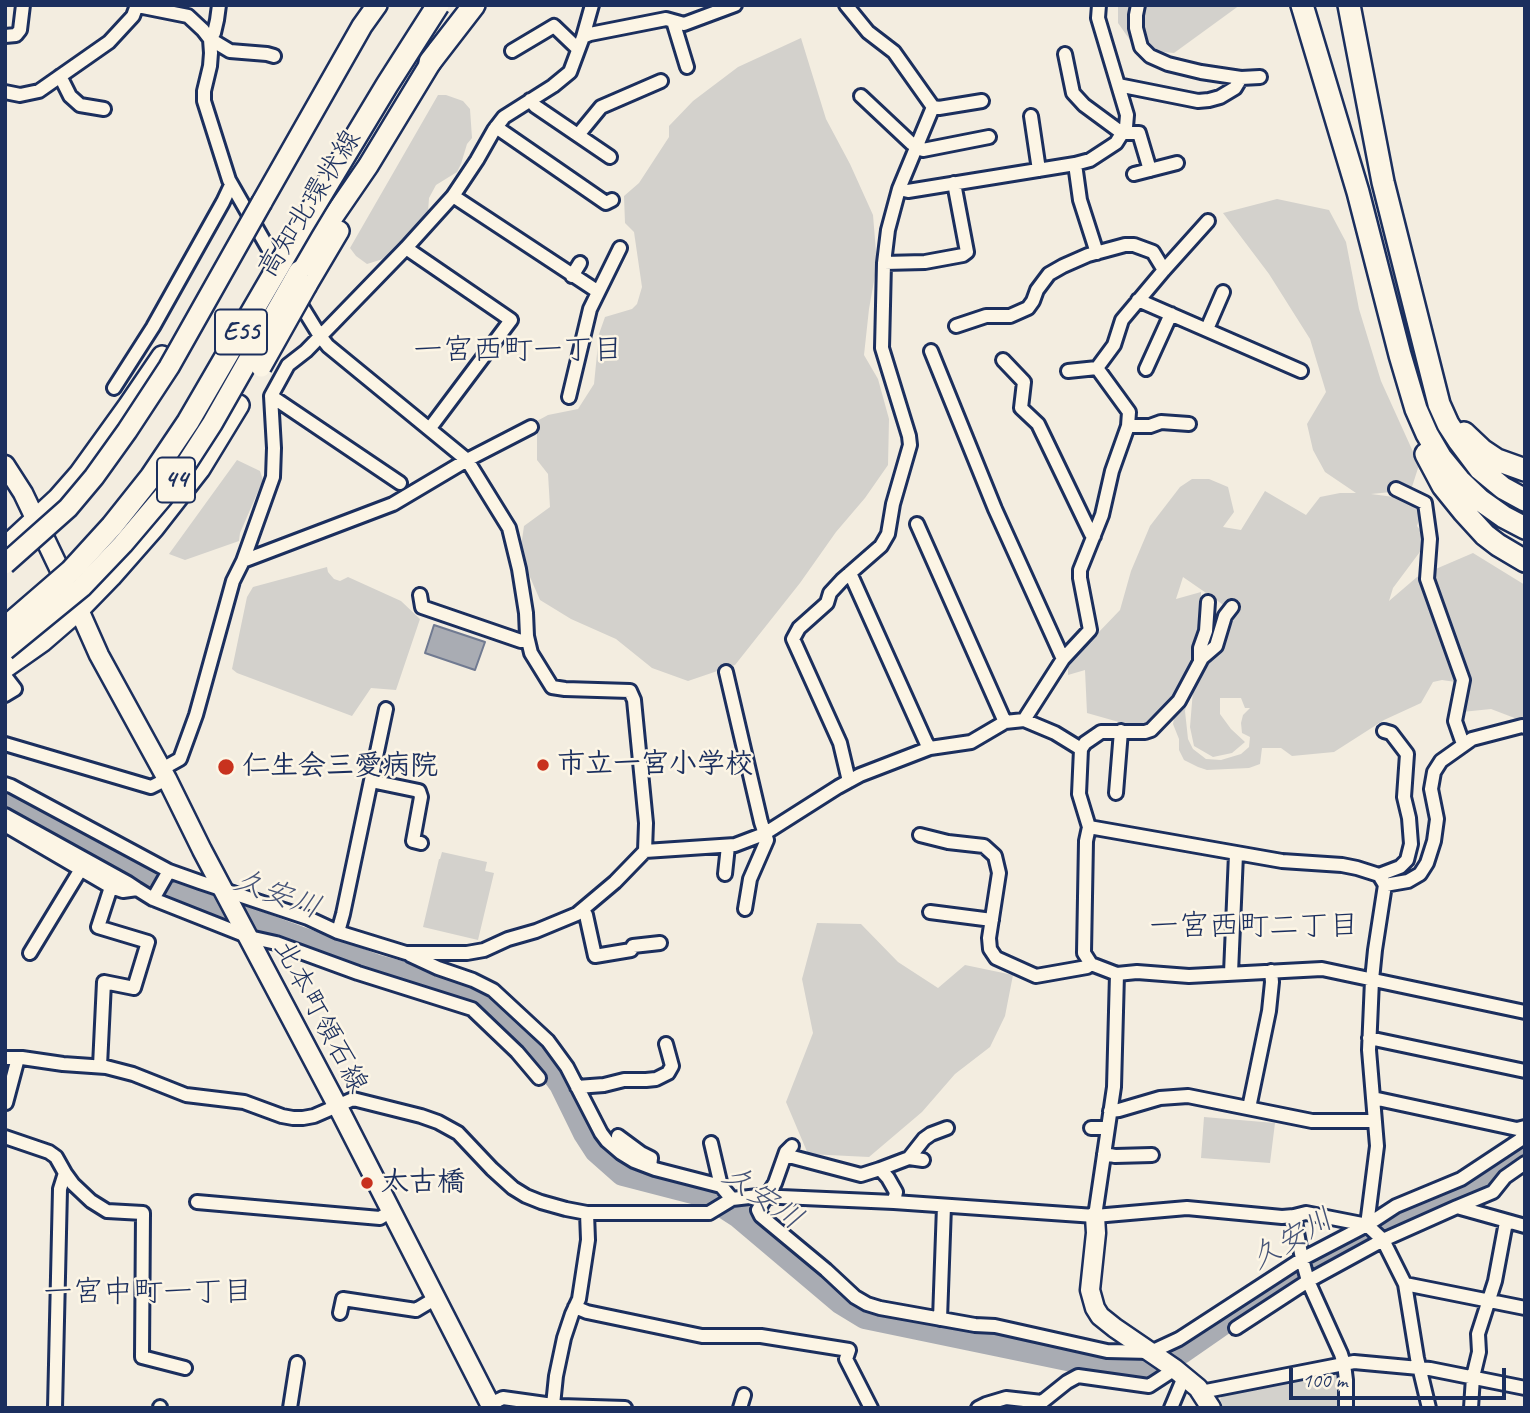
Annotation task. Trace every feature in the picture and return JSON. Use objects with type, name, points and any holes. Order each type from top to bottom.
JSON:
[{"type":"highway","name":"E55","points":[[5,628],[71,571],[151,477],[194,411],[380,96],[438,5]]},
{"type":"highway","points":[[430,62],[472,5]]},
{"type":"highway","points":[[1302,5],[1358,192],[1416,409],[1441,458],[1459,480],[1503,517],[1525,528]]},
{"type":"highway","points":[[1349,5],[1383,182],[1439,404],[1468,456],[1492,480],[1525,500]]},
{"type":"highway","points":[[1424,349],[1440,394],[1460,428],[1482,450],[1497,460],[1525,470]]},
{"type":"highway","points":[[1400,355],[1416,428],[1443,486],[1485,535],[1525,561]]},
{"type":"main road","name":"高知北環状線","points":[[5,564],[68,508],[103,466],[169,368],[257,199],[377,5]]},
{"type":"main road","name":"高知北環状線","points":[[5,650],[82,587],[162,498],[212,424],[303,278],[333,217],[368,166],[430,62]]},
{"type":"main road","points":[[5,547],[58,498],[93,456],[162,356],[257,199]]},
{"type":"main road","points":[[5,668],[42,642],[79,610],[162,518],[200,468],[239,404],[303,278]]},
{"type":"main road","name":"北本町領石線","points":[[5,465],[23,493],[99,655],[337,1105],[491,1406]]},
{"type":"main road","points":[[1096,1216],[1090,1290],[1092,1302],[1100,1316],[1180,1373],[1198,1388],[1206,1400]]},
{"type":"street","points":[[5,36],[16,35],[20,30],[23,5]]},
{"type":"street","points":[[5,92],[20,95],[39,91],[109,42],[133,16],[138,5],[188,16],[203,30],[209,39],[211,53],[204,101],[231,185],[320,336],[328,346],[467,460],[509,528],[520,569],[531,653],[552,687],[565,690],[631,691],[646,823],[645,851],[615,883],[577,914],[484,950],[467,953],[406,953]]},
{"type":"street","points":[[209,39],[214,33],[219,5]]},
{"type":"street","points":[[5,744],[151,787],[180,759],[196,715],[233,581],[243,561],[273,477],[271,396],[288,365],[306,351],[453,196],[504,117],[570,72],[592,5]]},
{"type":"street","points":[[581,43],[590,34],[666,19],[684,24],[734,5]]},
{"type":"street","points":[[846,5],[868,32],[894,52],[933,107],[982,101]]},
{"type":"street","points":[[899,190],[908,191],[1075,164],[1090,160],[1116,143],[1126,127],[1127,115],[1098,18],[1099,5]]},
{"type":"street","points":[[1138,5],[1136,29],[1141,47],[1150,56],[1183,68],[1241,78],[1260,77]]},
{"type":"street","points":[[673,21],[687,67]]},
{"type":"street","points":[[512,51],[554,26],[581,43]]},
{"type":"street","points":[[209,39],[230,51],[274,56]]},
{"type":"street","points":[[1065,54],[1073,93],[1084,105],[1122,133],[1139,133],[1150,170]]},
{"type":"street","points":[[61,76],[70,96],[80,105],[104,109]]},
{"type":"street","points":[[1118,85],[1198,101],[1220,97],[1235,88],[1241,78]]},
{"type":"street","points":[[578,135],[601,107],[661,81]]},
{"type":"street","points":[[861,96],[917,148],[923,150],[989,136]]},
{"type":"street","points":[[530,100],[534,106],[610,157]]},
{"type":"street","points":[[849,781],[840,743],[793,639],[799,628],[827,603],[830,593],[881,546],[888,534],[892,504],[910,445],[881,348],[884,263],[888,230],[899,190],[933,107]]},
{"type":"street","points":[[1031,116],[1039,170]]},
{"type":"street","points":[[496,128],[606,202],[612,200]]},
{"type":"street","points":[[1134,174],[1177,163]]},
{"type":"street","points":[[1075,164],[1080,200],[1097,253]]},
{"type":"street","points":[[884,263],[925,262],[967,252],[954,183]]},
{"type":"street","points":[[114,388],[153,327],[231,185]]},
{"type":"street","points":[[453,196],[597,291]]},
{"type":"street","points":[[1068,370],[1097,368],[1114,345],[1122,320],[1208,221]]},
{"type":"street","points":[[956,326],[986,316],[1010,316],[1028,308],[1049,274],[1088,255],[1125,245],[1153,251],[1164,270]]},
{"type":"street","points":[[406,248],[511,320],[430,428]]},
{"type":"street","points":[[569,397],[590,309],[620,248]]},
{"type":"street","points":[[572,276],[580,263]]},
{"type":"street","points":[[1207,329],[1223,292]]},
{"type":"street","points":[[1138,300],[1301,372]]},
{"type":"street","points":[[1146,369],[1171,314]]},
{"type":"street","points":[[931,352],[995,509],[1063,659]]},
{"type":"street","points":[[1003,360],[1024,382],[1021,408],[1038,424],[1094,536]]},
{"type":"street","points":[[1024,720],[1063,659],[1090,630],[1080,570],[1102,515],[1112,471],[1128,426],[1129,412],[1097,368]]},
{"type":"street","points":[[271,396],[400,483]]},
{"type":"street","points":[[1128,426],[1150,426],[1161,422],[1189,424]]},
{"type":"street","points":[[243,561],[393,504],[467,460],[531,427]]},
{"type":"street","points":[[1396,489],[1425,503],[1430,539],[1427,579],[1463,680],[1455,721],[1463,744]]},
{"type":"street","points":[[917,524],[1005,722]]},
{"type":"street","points":[[850,573],[930,748]]},
{"type":"street","points":[[420,595],[422,607],[521,641],[528,641]]},
{"type":"street","points":[[1200,662],[1208,602]]},
{"type":"street","points":[[1232,607],[1225,616],[1216,646],[1200,662],[1179,701],[1151,730],[1145,733],[1101,732],[1081,749],[1079,794],[1089,827],[1086,841],[1084,953],[1091,964],[1117,974],[1137,972],[1189,976],[1322,969],[1525,1012]]},
{"type":"street","points":[[726,672],[766,841],[751,879],[746,909]]},
{"type":"street","points":[[5,676],[15,689],[5,695]]},
{"type":"street","points":[[338,932],[386,709]]},
{"type":"street","points":[[645,851],[735,845],[764,834],[849,781],[930,748],[971,741],[1005,722],[1024,720],[1055,733],[1081,749]]},
{"type":"street","points":[[1089,827],[1282,861],[1342,865],[1357,868],[1382,880],[1408,881],[1420,874],[1427,863],[1434,841],[1437,819],[1431,789],[1434,772],[1441,761],[1472,739],[1525,727]]},
{"type":"street","points":[[1116,793],[1121,731]]},
{"type":"street","points":[[1367,1225],[1377,1146],[1369,1038],[1382,880],[1407,860],[1411,844],[1404,797],[1407,754],[1391,733],[1384,731]]},
{"type":"street","points":[[371,780],[419,791],[421,797],[413,841],[421,843]]},
{"type":"street","points":[[5,785],[169,871],[226,895],[308,918],[338,932],[406,953],[438,968],[473,979],[493,990],[548,1041],[562,1060],[607,1141],[627,1157],[650,1167],[721,1186]]},
{"type":"street","points":[[5,816],[153,898],[249,937],[276,943],[358,973],[472,1009],[517,1052],[539,1078]]},
{"type":"street","points":[[5,825],[111,887],[123,891],[137,889]]},
{"type":"street","points":[[920,835],[948,842],[984,846],[996,856],[999,873],[989,943],[996,958],[1036,976],[1091,964]]},
{"type":"street","points":[[725,874],[728,846]]},
{"type":"street","points":[[1231,973],[1236,854]]},
{"type":"street","points":[[30,953],[81,869]]},
{"type":"street","points":[[153,898],[169,871]]},
{"type":"street","points":[[100,1066],[104,982],[134,988],[148,942],[98,927],[111,887]]},
{"type":"street","points":[[583,910],[595,956],[631,950],[633,946],[660,943]]},
{"type":"street","points":[[930,912],[992,920]]},
{"type":"street","points":[[1248,1108],[1269,1011],[1271,971]]},
{"type":"street","points":[[1096,1216],[1114,1087],[1117,974]]},
{"type":"street","points":[[1369,1038],[1525,1071]]},
{"type":"street","points":[[577,1087],[624,1080],[656,1079],[668,1073],[672,1066],[666,1044]]},
{"type":"street","points":[[6,1103],[12,1058],[100,1066],[133,1074],[186,1095],[244,1102],[293,1118],[313,1116],[353,1099],[438,1122],[458,1133],[513,1188],[541,1202],[587,1213],[709,1213],[732,1199],[758,1195],[1096,1216],[1187,1208],[1282,1217],[1306,1213],[1367,1225],[1383,1240],[1405,1284],[1429,1408]]},
{"type":"street","points":[[1110,1111],[1160,1098],[1188,1096],[1312,1121],[1376,1121]]},
{"type":"street","points":[[1373,1098],[1517,1129],[1525,1127]]},
{"type":"street","points":[[947,1128],[924,1139],[909,1157],[862,1175],[811,1163],[789,1150],[775,1183],[758,1210],[761,1216],[855,1297],[867,1304],[940,1319],[995,1326],[1107,1351],[1151,1352],[1179,1339],[1302,1259],[1367,1225],[1396,1206],[1461,1179],[1520,1140],[1525,1133]]},
{"type":"street","points":[[1091,1128],[1108,1128]]},
{"type":"street","points":[[618,1136],[629,1146],[651,1158],[650,1167]]},
{"type":"street","points":[[5,1137],[56,1157],[73,1185],[107,1211],[143,1213],[142,1357],[185,1368]]},
{"type":"street","points":[[711,1143],[721,1186],[732,1199]]},
{"type":"street","points":[[1104,1154],[1152,1156]]},
{"type":"street","points":[[909,1157],[923,1160]]},
{"type":"street","points":[[1236,1328],[1308,1281],[1383,1240],[1493,1192],[1505,1177],[1525,1163]]},
{"type":"street","points":[[880,1169],[896,1192],[894,1202]]},
{"type":"street","points":[[55,1408],[60,1189],[65,1174]]},
{"type":"street","points":[[197,1202],[380,1218],[391,1212]]},
{"type":"street","points":[[940,1319],[944,1206]]},
{"type":"street","points":[[1457,1208],[1525,1226]]},
{"type":"street","points":[[554,1405],[556,1376],[564,1338],[579,1299],[588,1240],[587,1213]]},
{"type":"street","points":[[1294,1216],[1308,1281],[1344,1364],[1346,1408]]},
{"type":"street","points":[[1471,1408],[1473,1377],[1479,1352],[1478,1334],[1495,1281],[1506,1222]]},
{"type":"street","points":[[1405,1284],[1525,1308]]},
{"type":"street","points":[[340,1313],[342,1299],[416,1310],[436,1298]]},
{"type":"street","points":[[575,1307],[587,1312],[702,1336],[761,1336],[849,1350],[846,1359],[871,1408]]},
{"type":"street","points":[[1206,1400],[1354,1362],[1420,1368],[1525,1388]]},
{"type":"street","points":[[290,1408],[297,1363]]},
{"type":"street","points":[[984,1406],[1006,1398],[1042,1405],[1067,1381],[1077,1376],[1149,1386],[1180,1373]]},
{"type":"street","points":[[1171,1408],[1180,1373]]},
{"type":"street","points":[[491,1406],[503,1398],[554,1405],[625,1408]]},
{"type":"shaded area","points":[[1118,5],[1240,5],[1174,53],[1137,50],[1118,23]]},
{"type":"shaded area","points":[[801,38],[826,119],[873,215],[877,264],[864,355],[878,379],[889,419],[888,465],[735,665],[688,681],[652,668],[616,639],[571,619],[540,600],[520,554],[524,526],[550,507],[548,474],[537,460],[537,421],[548,415],[578,409],[594,384],[599,334],[605,317],[632,309],[637,304],[642,287],[634,232],[625,223],[624,196],[639,183],[669,137],[669,126],[693,101],[738,67]]},
{"type":"shaded area","points":[[438,95],[463,101],[470,109],[472,138],[467,144],[457,172],[436,185],[429,198],[428,212],[386,258],[367,264],[350,248]]},
{"type":"shaded area","points":[[1277,199],[1329,210],[1346,242],[1359,309],[1381,381],[1419,465],[1411,490],[1371,494],[1415,501],[1423,507],[1417,526],[1428,541],[1393,588],[1389,601],[1417,577],[1473,553],[1525,585],[1525,722],[1491,709],[1462,712],[1469,684],[1442,680],[1433,682],[1421,703],[1384,720],[1334,752],[1292,756],[1281,748],[1262,748],[1260,764],[1249,768],[1207,770],[1198,767],[1184,760],[1173,724],[1175,713],[1185,701],[1188,739],[1193,749],[1206,759],[1221,760],[1241,754],[1249,747],[1250,737],[1242,733],[1241,723],[1243,715],[1250,708],[1245,708],[1241,698],[1220,698],[1220,714],[1245,742],[1232,753],[1213,757],[1194,746],[1190,727],[1194,678],[1235,613],[1183,577],[1176,599],[1201,592],[1201,627],[1193,666],[1171,703],[1140,728],[1087,713],[1085,670],[1068,675],[1068,667],[1073,659],[1120,610],[1131,571],[1150,526],[1180,487],[1192,479],[1209,479],[1228,487],[1234,512],[1223,527],[1241,530],[1265,491],[1306,515],[1320,497],[1356,493],[1325,472],[1313,450],[1307,424],[1326,392],[1310,339],[1269,274],[1223,213]]},
{"type":"shaded area","points":[[237,460],[260,471],[263,480],[239,541],[185,560],[169,554]]},
{"type":"shaded area","points":[[327,567],[334,579],[340,581],[348,577],[401,601],[420,619],[396,690],[371,688],[352,716],[232,669],[247,597],[253,587]]},
{"type":"shaded area","points":[[434,625],[485,642],[475,670],[425,653]]},
{"type":"shaded area","points":[[442,852],[487,862],[485,871],[494,873],[478,940],[423,927]]},
{"type":"shaded area","points":[[817,923],[861,924],[898,962],[938,988],[965,965],[1013,975],[1005,1016],[990,1047],[955,1074],[922,1112],[869,1157],[808,1154],[786,1102],[813,1033],[802,979]]},
{"type":"shaded area","points":[[1204,1117],[1275,1123],[1270,1163],[1201,1158]]},
{"type":"shaded area","points":[[1334,1372],[1340,1374],[1340,1408],[1224,1408],[1220,1400],[1222,1395]]},
{"type":"waterway","name":"久安川","points":[[5,802],[150,880],[198,902],[375,967],[460,990],[482,999],[506,1019],[545,1061],[562,1084],[597,1150],[623,1173],[708,1195],[739,1215],[842,1302],[865,1316],[1125,1370],[1140,1368],[1181,1351],[1292,1274],[1357,1242],[1393,1220],[1456,1192],[1525,1151]]},
{"type":"place","name":"市立一宮小学校","points":[[543,765]]},
{"type":"place","name":"仁生会三愛病院","points":[[226,767]]},
{"type":"place","name":"太古橋","points":[[367,1183]]},
{"type":"district","name":"一宮西町一丁目","points":[[518,351]]},
{"type":"district","name":"一宮西町二丁目","points":[[1254,927]]},
{"type":"district","name":"一宮中町一丁目","points":[[148,1293]]}]
